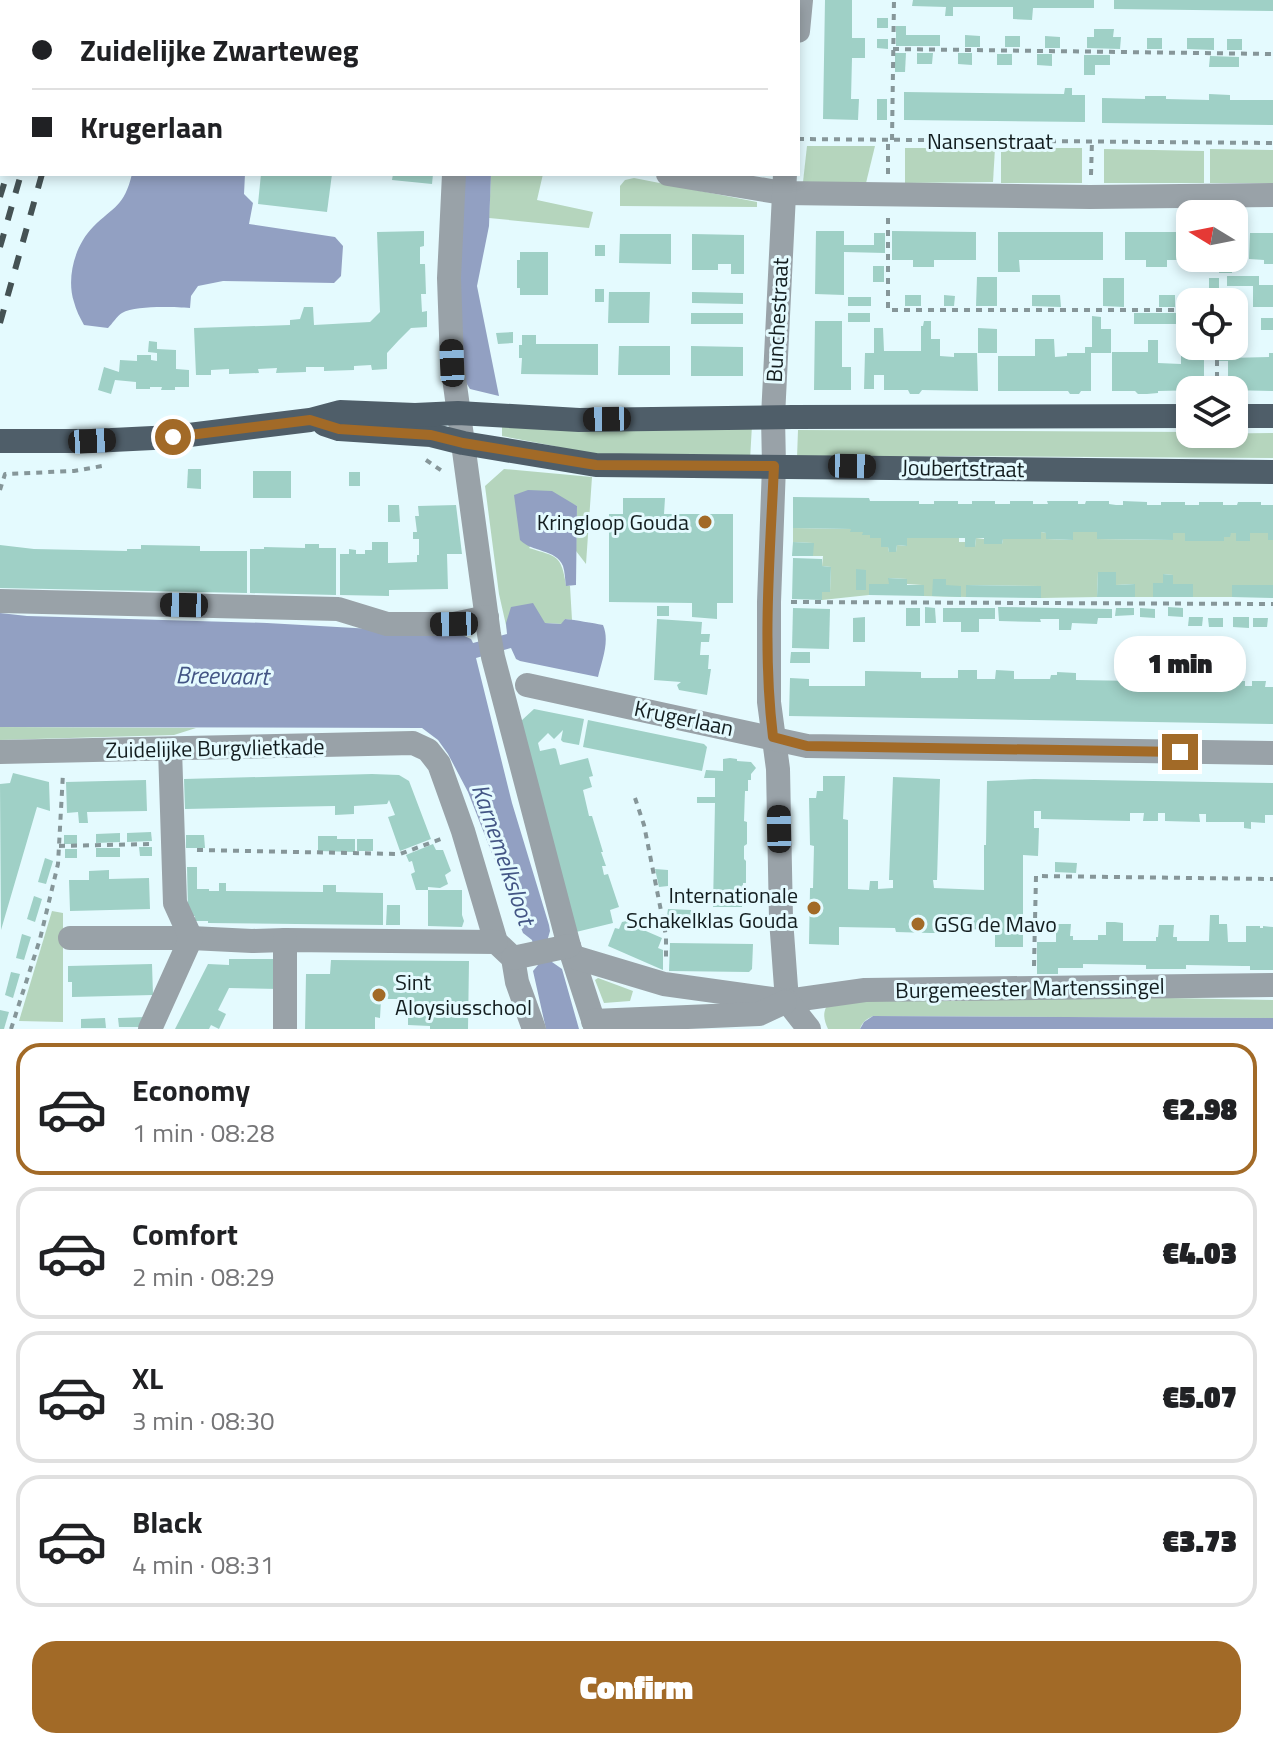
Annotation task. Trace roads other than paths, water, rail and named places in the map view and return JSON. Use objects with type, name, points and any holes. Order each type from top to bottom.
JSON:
[{"type":"main road","points":[[0,441],[173,437],[310,420],[340,412],[458,413],[579,420],[1176,416]]},
{"type":"main road","points":[[1248,416],[1273,416]]},
{"type":"main road","name":"Joubertstraat","points":[[310,420],[339,429],[431,435],[596,465],[1273,472]]},
{"type":"street","points":[[454,176],[449,278],[452,363],[539,951],[595,1025]]},
{"type":"street","points":[[691,176],[887,195],[1273,195]]},
{"type":"street","name":"Bunchestraat","points":[[784,184],[773,417],[769,702],[778,769],[781,919],[787,1001]]},
{"type":"street","points":[[0,601],[338,609],[387,624],[454,624],[492,647]]},
{"type":"street","name":"Krugerlaan","points":[[527,685],[807,746],[1273,753]]},
{"type":"street","name":"Zuidelijke Burgvlietkade","points":[[0,752],[413,743],[428,750],[439,764],[463,831],[539,951]]},
{"type":"street","points":[[150,1029],[191,938],[175,903],[170,749]]},
{"type":"street","name":"Burgemeester Martenssingel","points":[[70,938],[285,940],[539,951],[664,984],[787,1001],[865,990],[1273,985]]},
{"type":"street","points":[[285,940],[285,1029]]},
{"type":"street","points":[[534,1029],[517,982],[539,951]]},
{"type":"street","points":[[787,1001],[809,1029]]},
{"type":"street","name":"Burgemeester Martenssingel","points":[[595,1025],[759,1014],[787,1001]]},
{"type":"water","points":[[131,176],[245,176],[244,194],[253,203],[249,224],[335,237],[343,246],[341,276],[334,283],[223,281],[198,286],[191,296],[190,308],[128,310],[108,328],[84,325],[76,308],[71,283],[77,252],[93,227],[122,200]]},
{"type":"water","points":[[461,176],[491,176],[489,226],[477,286],[499,396],[470,389],[465,381],[458,230]]},
{"type":"water","points":[[528,490],[552,491],[577,506],[576,585],[566,586],[560,560],[520,540],[514,495]]},
{"type":"water","points":[[533,603],[545,623],[561,624],[565,619],[603,625],[606,637],[598,677],[520,661],[511,648],[476,658],[512,803],[549,925],[552,962],[562,969],[579,1029],[546,1029],[533,971],[538,965],[532,940],[523,933],[468,792],[438,740],[422,728],[0,727],[0,613],[460,634],[473,643],[507,634],[506,623],[511,607]]},
{"type":"water","points":[[873,1016],[1273,1018],[1273,1029],[860,1029]]},
{"type":"railway","points":[[0,197],[6,176]]},
{"type":"railway","points":[[0,247],[20,176]]},
{"type":"railway","points":[[0,323],[41,176]]},
{"type":"place","name":"Kringloop Gouda","points":[[705,522]]},
{"type":"place","name":"Internationale Schakelklas Gouda","points":[[814,908]]},
{"type":"place","name":"GSG de Mavo","points":[[918,924]]},
{"type":"place","name":"Sint Aloysiusschool","points":[[379,995]]},
{"type":"water label","name":"Breevaart","points":[[222,675]]},
{"type":"water label","name":"Karnemelksloot","points":[[504,854]]}]
